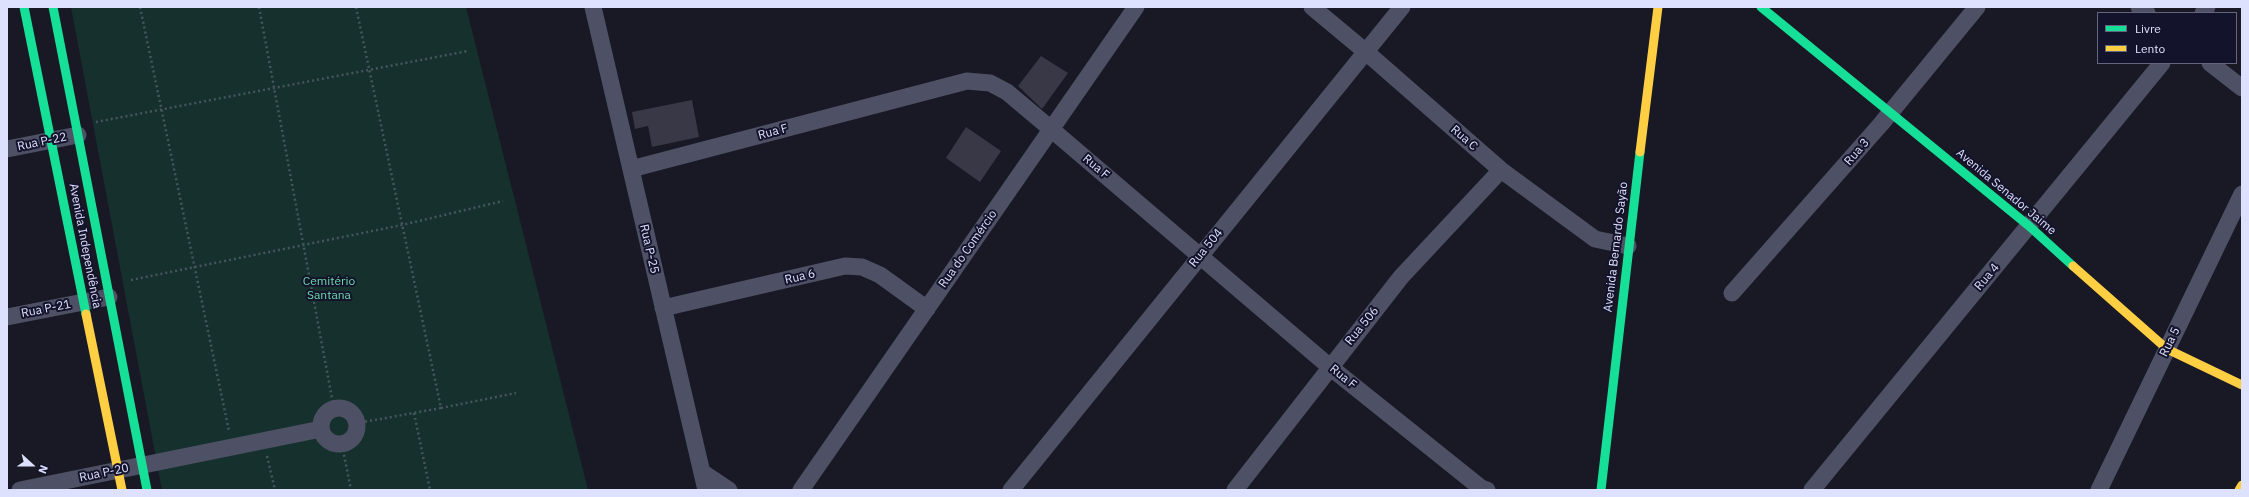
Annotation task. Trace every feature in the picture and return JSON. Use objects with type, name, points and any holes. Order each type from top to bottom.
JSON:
[{"type":"street","name":"Avenida Independência","points":[[24,7],[122,490]]},
{"type":"street","name":"Avenida Independência","points":[[53,7],[147,490]]},
{"type":"street","name":"Rua P-25","points":[[593,7],[706,490]]},
{"type":"street","name":"Rua do Comércio","points":[[801,490],[1136,7]]},
{"type":"street","name":"Rua C","points":[[1312,7],[1501,170],[1595,239],[1628,246]]},
{"type":"street","name":"Rua 504","points":[[1011,490],[1402,7]]},
{"type":"street","name":"Avenida Bernardo Sayão","points":[[1601,490],[1628,246],[1658,7]]},
{"type":"street","name":"Avenida Senador Jaime","points":[[1761,7],[2029,226],[2167,349],[2242,385]]},
{"type":"street","name":"Rua 3","points":[[1732,293],[1890,113],[1977,7]]},
{"type":"street","name":"Rua 4","points":[[1812,490],[2161,64]]},
{"type":"street","points":[[2211,64],[2242,88]]},
{"type":"street","name":"Rua F","points":[[631,170],[967,81],[990,83],[1007,92],[1330,367],[1481,488],[1487,490]]},
{"type":"street","name":"Rua P-22","points":[[7,150],[78,135]]},
{"type":"street","name":"Rua 506","points":[[1235,490],[1401,277],[1501,170]]},
{"type":"street","name":"Rua 5","points":[[2099,490],[2242,194]]},
{"type":"street","name":"Rua 6","points":[[663,308],[845,266],[862,267],[880,275],[927,309]]},
{"type":"street","name":"Rua P-21","points":[[7,317],[109,297]]},
{"type":"street","points":[[334,409],[346,409],[356,417],[358,423],[358,429],[352,440],[342,445],[331,443],[326,440],[321,429],[324,417],[334,409]]},
{"type":"street","name":"Rua P-20","points":[[20,490],[321,429]]},
{"type":"street","points":[[702,472],[729,490]]},
{"type":"street","points":[[2239,490],[2242,485]]},
{"type":"path","points":[[140,7],[232,446]]},
{"type":"path","points":[[259,7],[334,409]]},
{"type":"path","points":[[356,7],[441,408]]},
{"type":"path","points":[[96,122],[161,108],[468,51]]},
{"type":"path","points":[[131,280],[402,225],[503,201]]},
{"type":"path","points":[[358,423],[516,393]]},
{"type":"path","points":[[414,413],[430,490]]},
{"type":"path","points":[[264,440],[274,490]]},
{"type":"path","points":[[342,445],[351,490]]},
{"type":"green space","name":"Cemitério Santana","points":[[71,7],[466,7],[588,490],[162,490]]},
{"type":"building","points":[[1041,56],[1068,73],[1042,109],[1018,86]]},
{"type":"building","points":[[692,100],[699,137],[652,147],[648,126],[635,129],[632,112]]},
{"type":"building","points":[[966,127],[1001,151],[980,182],[946,158]]},
{"type":"traffic: fast","points":[[24,7],[86,314]]},
{"type":"traffic: fast","points":[[53,7],[147,490]]},
{"type":"traffic: fast","points":[[1761,7],[2029,226],[2073,266]]},
{"type":"traffic: fast","points":[[1601,490],[1640,152]]},
{"type":"traffic: slow","points":[[1640,152],[1658,7]]},
{"type":"traffic: slow","points":[[2073,266],[2167,349],[2242,385]]},
{"type":"traffic: slow","points":[[86,314],[122,490]]},
{"type":"traffic: slow","points":[[2239,490],[2242,485]]}]
